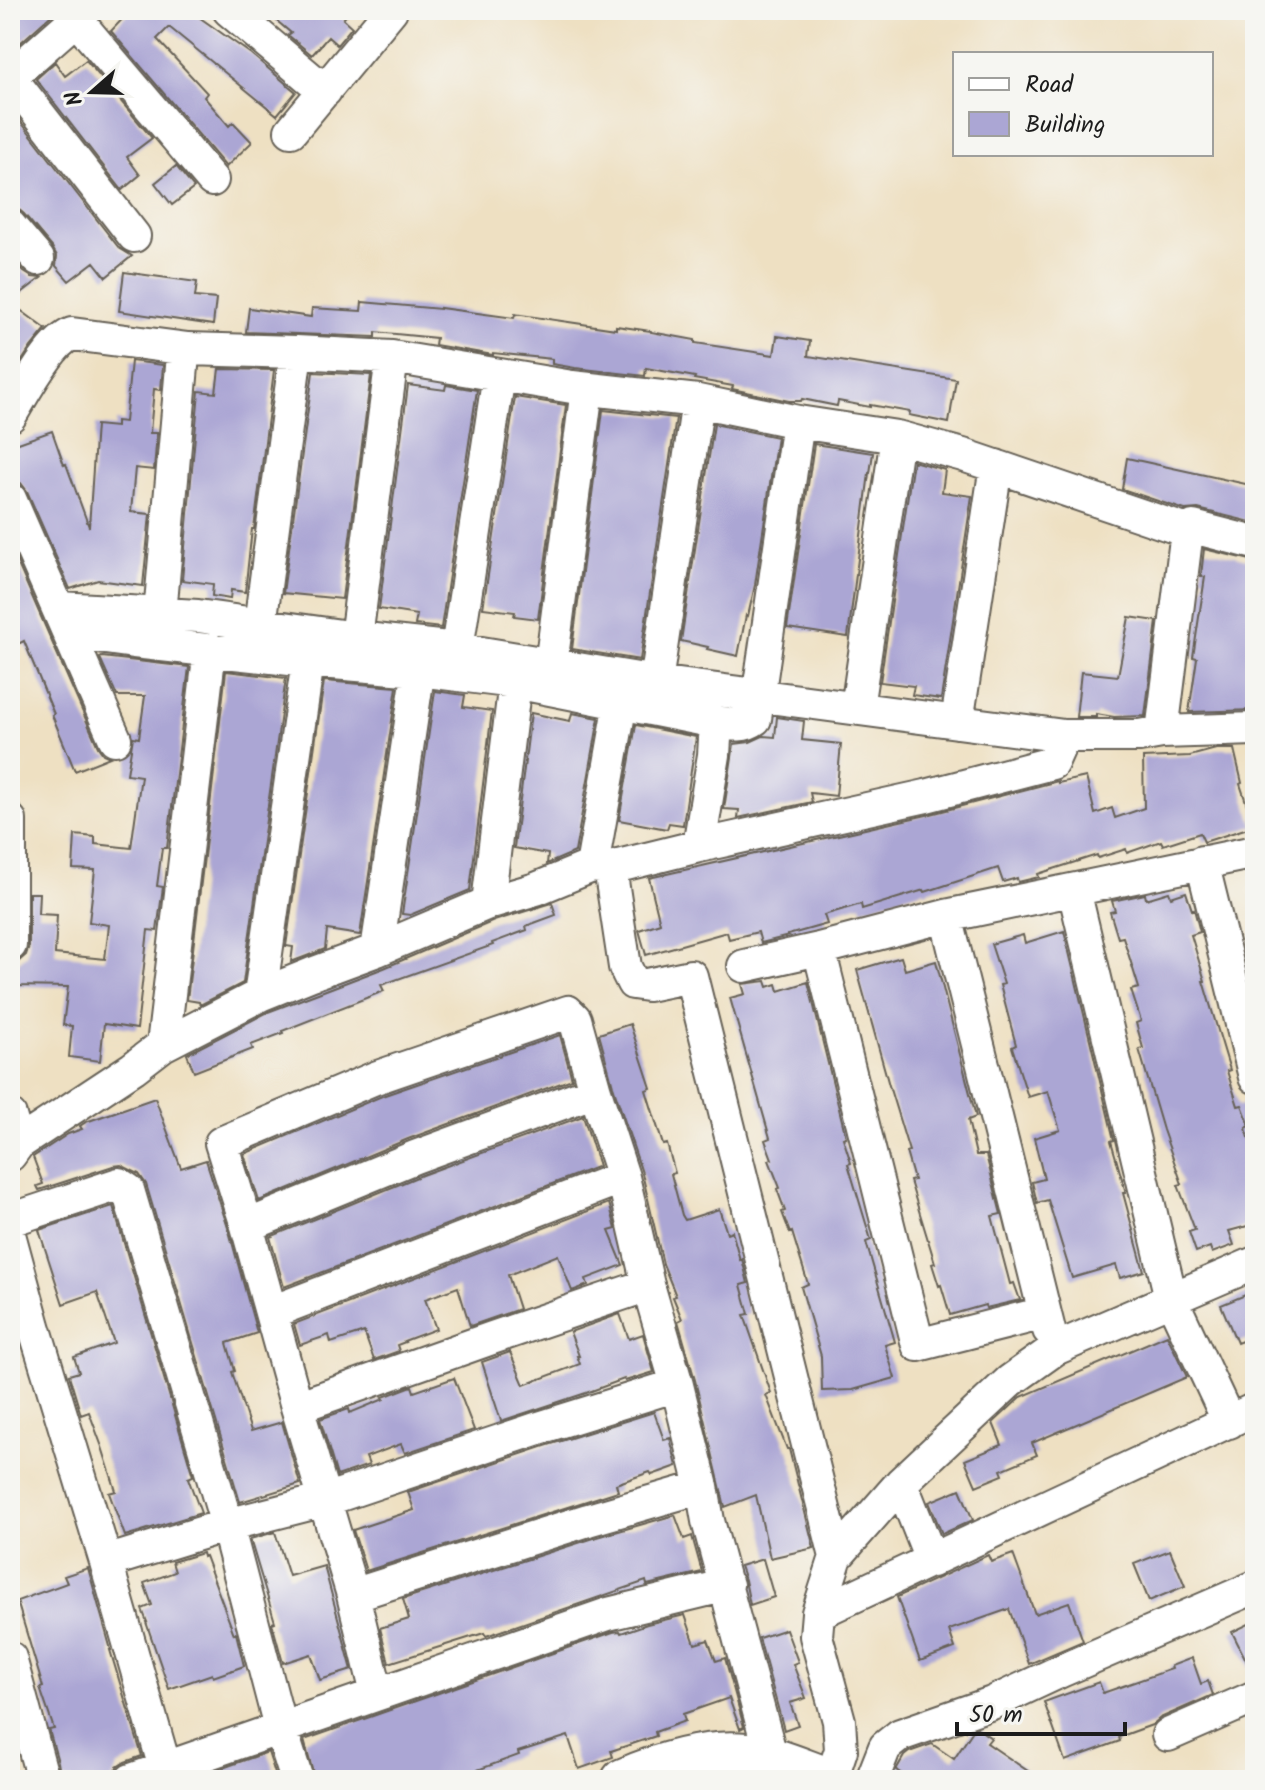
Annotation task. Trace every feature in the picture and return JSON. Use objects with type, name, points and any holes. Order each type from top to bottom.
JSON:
[{"type":"main road","points":[[623,1780],[654,1767],[701,1756],[831,1780]]},
{"type":"street","points":[[291,131],[391,10]]},
{"type":"street","points":[[134,236],[10,77],[81,14],[212,180]]},
{"type":"street","points":[[241,14],[325,91]]},
{"type":"street","points":[[10,226],[38,259]]},
{"type":"street","points":[[10,416],[49,354],[72,334],[188,349],[392,357],[587,389],[698,401],[798,422],[897,437],[996,466],[1187,531]]},
{"type":"street","points":[[160,614],[183,355],[188,349]]},
{"type":"street","points":[[260,625],[296,352]]},
{"type":"street","points":[[356,638],[392,357]]},
{"type":"street","points":[[457,649],[499,375]]},
{"type":"street","points":[[551,665],[587,389]]},
{"type":"street","points":[[656,682],[698,401]]},
{"type":"street","points":[[64,620],[160,614],[198,616],[356,638],[515,682],[716,722],[748,724],[755,719],[798,422]]},
{"type":"street","points":[[857,708],[897,437]]},
{"type":"street","points":[[957,722],[996,466]]},
{"type":"street","points":[[10,499],[115,739]]},
{"type":"street","points":[[1162,732],[1187,531],[1193,527],[1255,543]]},
{"type":"street","points":[[64,620],[124,641],[308,661],[420,658],[457,649],[656,682],[1064,736],[1139,736],[1162,732],[1255,729]]},
{"type":"street","points":[[163,1045],[210,649]]},
{"type":"street","points":[[377,950],[420,658]]},
{"type":"street","points":[[260,995],[308,661]]},
{"type":"street","points":[[488,903],[515,682]]},
{"type":"street","points":[[621,702],[601,867],[625,967],[633,983],[647,985],[691,976],[836,1557]]},
{"type":"street","points":[[699,846],[714,755],[716,722]]},
{"type":"street","points":[[13,1138],[133,1068],[163,1045],[260,995],[488,903],[601,867],[926,796],[1052,763],[1064,736]]},
{"type":"street","points":[[10,820],[10,945]]},
{"type":"street","points":[[744,966],[946,916],[1255,852]]},
{"type":"street","points":[[1202,862],[1255,1077]]},
{"type":"street","points":[[818,1613],[1242,1415],[1171,1298],[1074,890]]},
{"type":"street","points":[[946,916],[1055,1349]]},
{"type":"street","points":[[819,949],[918,1345],[1044,1313]]},
{"type":"street","points":[[377,1694],[353,1595],[221,1143],[375,1078],[568,1012],[575,1019],[623,1177],[648,1285],[677,1385],[708,1521],[727,1585],[757,1764]]},
{"type":"street","points":[[247,1226],[415,1157],[595,1091]]},
{"type":"street","points":[[272,1312],[623,1177]]},
{"type":"street","points":[[10,1220],[119,1184],[128,1190],[227,1525],[297,1780]]},
{"type":"street","points":[[10,1238],[22,1327],[106,1562],[165,1768]]},
{"type":"street","points":[[831,1780],[841,1750],[839,1721],[816,1636],[818,1613],[836,1557],[901,1483],[1010,1381],[1055,1349],[1255,1263]]},
{"type":"street","points":[[297,1407],[648,1285]]},
{"type":"street","points":[[106,1562],[227,1525],[325,1500],[677,1385]]},
{"type":"street","points":[[901,1483],[932,1561]]},
{"type":"street","points":[[353,1595],[702,1487]]},
{"type":"street","points":[[131,1780],[608,1614],[727,1585]]},
{"type":"street","points":[[872,1780],[885,1747],[900,1735],[992,1703],[1255,1587]]},
{"type":"street","points":[[10,1658],[43,1780]]},
{"type":"street","points":[[1168,1735],[1255,1697]]},
{"type":"building","points":[[10,10],[57,10],[10,52]]},
{"type":"building","points":[[131,10],[189,10],[251,54],[296,92],[277,115],[169,27],[157,39],[207,93],[204,97],[229,126],[233,122],[252,142],[226,167],[111,31]]},
{"type":"building","points":[[264,10],[351,10],[343,19],[352,27],[337,45],[328,37],[312,55]]},
{"type":"building","points":[[86,60],[152,138],[127,157],[140,175],[122,190],[36,79],[55,62],[65,76]]},
{"type":"building","points":[[10,108],[119,248],[132,256],[106,277],[94,262],[69,281],[56,266],[57,256],[52,247],[24,214],[10,207]]},
{"type":"building","points":[[176,166],[194,188],[172,205],[155,183]]},
{"type":"building","points":[[10,255],[24,272],[41,278],[10,302]]},
{"type":"building","points":[[124,272],[197,282],[195,297],[216,299],[213,325],[119,311]]},
{"type":"building","points":[[362,302],[514,318],[515,314],[616,329],[616,326],[695,340],[695,343],[774,355],[777,336],[810,341],[808,356],[956,379],[949,423],[870,405],[838,401],[837,406],[802,399],[789,401],[646,368],[645,376],[552,364],[552,359],[493,355],[435,345],[436,338],[376,332],[376,337],[246,332],[249,308],[311,317],[312,308],[361,311]]},
{"type":"building","points":[[19,309],[46,329],[10,379],[10,322]]},
{"type":"building","points":[[131,361],[163,365],[161,390],[154,389],[150,433],[157,433],[154,470],[135,468],[131,512],[150,514],[143,586],[98,580],[70,589],[27,491],[21,483],[10,480],[10,446],[52,431],[89,527],[96,425],[116,427],[116,421],[125,422]]},
{"type":"building","points":[[219,369],[274,370],[245,592],[231,590],[230,599],[212,596],[213,584],[182,580],[199,391],[216,393]]},
{"type":"building","points":[[313,372],[371,375],[342,599],[283,593]]},
{"type":"building","points":[[408,385],[445,390],[446,385],[477,390],[441,628],[415,625],[417,615],[379,609]]},
{"type":"building","points":[[515,397],[566,405],[538,619],[483,608]]},
{"type":"building","points":[[603,410],[676,418],[640,660],[572,649]]},
{"type":"building","points":[[714,424],[777,437],[755,585],[738,656],[681,641]]},
{"type":"building","points":[[814,444],[873,453],[848,637],[787,628]]},
{"type":"building","points":[[1127,458],[1255,486],[1255,523],[1198,509],[1185,510],[1122,489]]},
{"type":"building","points":[[913,461],[945,470],[942,492],[972,496],[941,699],[912,695],[914,686],[880,682]]},
{"type":"building","points":[[10,546],[98,747],[110,757],[75,771],[24,641],[18,644],[10,625]]},
{"type":"building","points":[[1204,549],[1255,561],[1255,710],[1189,712],[1197,658],[1193,657],[1205,577],[1201,576]]},
{"type":"building","points":[[1129,617],[1157,621],[1145,716],[1096,714],[1096,717],[1076,717],[1081,672],[1118,676]]},
{"type":"building","points":[[102,657],[189,667],[167,848],[162,848],[157,886],[163,887],[157,931],[148,930],[137,1029],[104,1024],[100,1061],[69,1057],[72,1026],[63,1025],[68,987],[16,986],[18,962],[26,955],[29,946],[29,893],[39,893],[38,914],[57,915],[55,954],[105,959],[109,925],[89,922],[95,870],[73,869],[75,835],[95,837],[95,844],[131,848],[141,776],[127,774],[133,737],[139,738],[145,696],[117,696]]},
{"type":"building","points":[[226,671],[286,678],[243,983],[200,1005],[199,1002],[187,1000]]},
{"type":"building","points":[[324,681],[397,687],[360,935],[327,930],[325,949],[291,962],[293,947],[286,946]]},
{"type":"building","points":[[435,691],[465,695],[463,707],[492,711],[470,890],[410,915],[402,914]]},
{"type":"building","points":[[531,713],[570,721],[572,713],[599,718],[575,852],[547,864],[548,854],[514,848]]},
{"type":"building","points":[[777,717],[804,721],[802,740],[841,744],[836,796],[810,793],[812,802],[738,818],[739,810],[724,809],[734,744],[763,736],[775,737]]},
{"type":"building","points":[[636,725],[696,737],[683,825],[669,823],[667,829],[619,820]]},
{"type":"building","points":[[1216,749],[1234,749],[1240,784],[1254,826],[1204,842],[1200,833],[1163,845],[1161,841],[1127,853],[1126,849],[1098,858],[1097,855],[1018,882],[1017,878],[1003,882],[998,868],[925,892],[862,909],[861,904],[824,915],[827,924],[761,943],[758,932],[729,939],[727,932],[646,955],[639,930],[660,923],[649,878],[931,814],[1058,781],[1086,777],[1095,814],[1112,808],[1115,818],[1144,808],[1143,758],[1190,756]]},
{"type":"building","points":[[1169,892],[1171,897],[1186,892],[1194,909],[1200,932],[1191,935],[1230,1070],[1227,1071],[1238,1106],[1242,1105],[1250,1126],[1246,1128],[1255,1157],[1255,1224],[1229,1231],[1234,1245],[1212,1253],[1210,1247],[1196,1252],[1189,1232],[1195,1230],[1178,1185],[1182,1184],[1139,1049],[1143,1048],[1136,1023],[1141,1021],[1131,990],[1139,988],[1123,937],[1118,938],[1110,912],[1115,911],[1112,901],[1145,894],[1146,899]]},
{"type":"building","points":[[552,903],[556,915],[526,926],[527,930],[381,985],[384,991],[282,1031],[251,1045],[253,1049],[194,1072],[187,1054],[268,1012],[384,968],[494,921]]},
{"type":"building","points":[[1064,931],[1114,1140],[1111,1141],[1126,1193],[1123,1193],[1144,1271],[1120,1278],[1116,1265],[1072,1278],[1048,1200],[1037,1203],[1032,1182],[1044,1179],[1034,1138],[1060,1130],[1048,1091],[1028,1097],[1012,1047],[1016,1045],[1000,985],[1004,984],[991,944],[1023,935],[1025,943]]},
{"type":"building","points":[[901,957],[905,970],[936,961],[976,1117],[968,1120],[976,1155],[986,1155],[1001,1214],[992,1216],[1010,1284],[1014,1283],[1020,1300],[986,1308],[985,1305],[950,1315],[939,1286],[910,1181],[914,1180],[906,1152],[909,1151],[857,970]]},
{"type":"building","points":[[766,981],[768,987],[777,984],[779,991],[808,982],[846,1137],[843,1138],[851,1163],[848,1164],[871,1240],[866,1242],[895,1342],[885,1345],[895,1378],[853,1390],[822,1391],[821,1356],[801,1287],[808,1284],[792,1232],[782,1212],[785,1211],[777,1189],[780,1188],[765,1140],[770,1138],[730,998],[745,994],[742,984]]},
{"type":"building","points":[[630,1024],[651,1088],[646,1090],[675,1173],[671,1174],[682,1215],[685,1220],[719,1209],[727,1233],[732,1231],[742,1259],[748,1283],[741,1285],[749,1314],[744,1315],[771,1393],[766,1395],[789,1449],[814,1548],[770,1558],[756,1495],[725,1507],[678,1321],[682,1319],[673,1297],[676,1296],[663,1264],[642,1173],[599,1034]]},
{"type":"building","points":[[560,1035],[572,1079],[408,1139],[259,1201],[244,1154],[382,1096]]},
{"type":"building","points":[[155,1098],[181,1168],[206,1160],[229,1231],[257,1333],[227,1343],[235,1371],[232,1372],[251,1431],[282,1422],[300,1484],[240,1502],[146,1184],[139,1174],[121,1165],[39,1190],[37,1186],[43,1184],[33,1157],[68,1134],[82,1129],[80,1126],[86,1122]]},
{"type":"building","points":[[583,1116],[599,1166],[284,1287],[270,1237],[422,1175]]},
{"type":"building","points":[[609,1203],[616,1229],[609,1231],[623,1265],[586,1279],[588,1285],[572,1291],[558,1255],[508,1275],[519,1309],[470,1326],[458,1287],[425,1299],[436,1329],[404,1341],[397,1345],[399,1351],[374,1360],[364,1332],[331,1343],[329,1335],[300,1345],[294,1324]]},
{"type":"building","points":[[113,1206],[193,1476],[188,1478],[201,1513],[125,1536],[109,1493],[116,1491],[102,1447],[89,1412],[81,1415],[69,1375],[79,1372],[74,1357],[114,1343],[97,1292],[63,1304],[39,1230]]},
{"type":"building","points":[[1255,1291],[1255,1336],[1237,1343],[1221,1305]]},
{"type":"building","points":[[620,1314],[629,1339],[643,1334],[654,1372],[624,1379],[501,1421],[482,1362],[510,1352],[524,1385],[580,1364],[570,1332]]},
{"type":"building","points":[[1167,1335],[1187,1377],[1032,1443],[1037,1455],[1001,1470],[1003,1475],[976,1486],[965,1460],[1002,1445],[993,1423],[1021,1397]]},
{"type":"building","points":[[454,1378],[474,1430],[405,1453],[401,1444],[366,1457],[369,1465],[337,1476],[320,1419],[349,1409],[350,1413],[412,1386],[414,1392]]},
{"type":"building","points":[[654,1412],[664,1440],[670,1438],[677,1466],[616,1484],[618,1491],[366,1571],[353,1530],[414,1510],[408,1492]]},
{"type":"building","points":[[960,1489],[973,1520],[942,1534],[929,1502]]},
{"type":"building","points":[[675,1515],[684,1539],[692,1536],[702,1572],[647,1585],[646,1581],[486,1636],[484,1633],[389,1663],[380,1628],[409,1619],[403,1599]]},
{"type":"building","points":[[275,1532],[289,1576],[324,1566],[352,1670],[320,1680],[311,1654],[283,1663],[272,1623],[275,1622],[250,1539]]},
{"type":"building","points":[[1170,1550],[1185,1586],[1149,1601],[1134,1564]]},
{"type":"building","points":[[202,1553],[236,1633],[244,1666],[169,1689],[142,1609],[152,1605],[144,1583],[175,1572],[172,1562]]},
{"type":"building","points":[[1013,1554],[1035,1614],[1069,1602],[1083,1641],[1029,1664],[1009,1609],[949,1630],[955,1648],[920,1661],[897,1597],[988,1555],[991,1562]]},
{"type":"building","points":[[763,1559],[774,1597],[750,1605],[740,1566]]},
{"type":"building","points":[[88,1568],[142,1756],[117,1767],[112,1780],[61,1780],[49,1730],[54,1729],[17,1601],[67,1583],[64,1576]]},
{"type":"building","points":[[685,1615],[695,1644],[708,1640],[716,1661],[725,1658],[744,1727],[740,1729],[729,1698],[683,1714],[685,1721],[655,1732],[656,1736],[611,1751],[613,1757],[579,1769],[568,1736],[518,1752],[519,1755],[450,1780],[315,1780],[304,1740],[613,1632],[621,1633]]},
{"type":"building","points":[[1255,1621],[1255,1678],[1232,1632]]},
{"type":"building","points":[[786,1629],[798,1662],[793,1664],[806,1698],[790,1703],[798,1725],[784,1730],[759,1638]]},
{"type":"building","points":[[1192,1658],[1201,1684],[1208,1681],[1213,1695],[1160,1718],[1152,1725],[1119,1737],[1120,1741],[1065,1761],[1044,1702],[1099,1682],[1103,1693],[1172,1669],[1171,1666]]},
{"type":"building","points":[[977,1728],[991,1738],[987,1743],[1041,1780],[911,1780],[896,1770],[909,1752],[932,1744],[954,1759]]},
{"type":"building","points":[[268,1752],[277,1780],[189,1780]]}]
